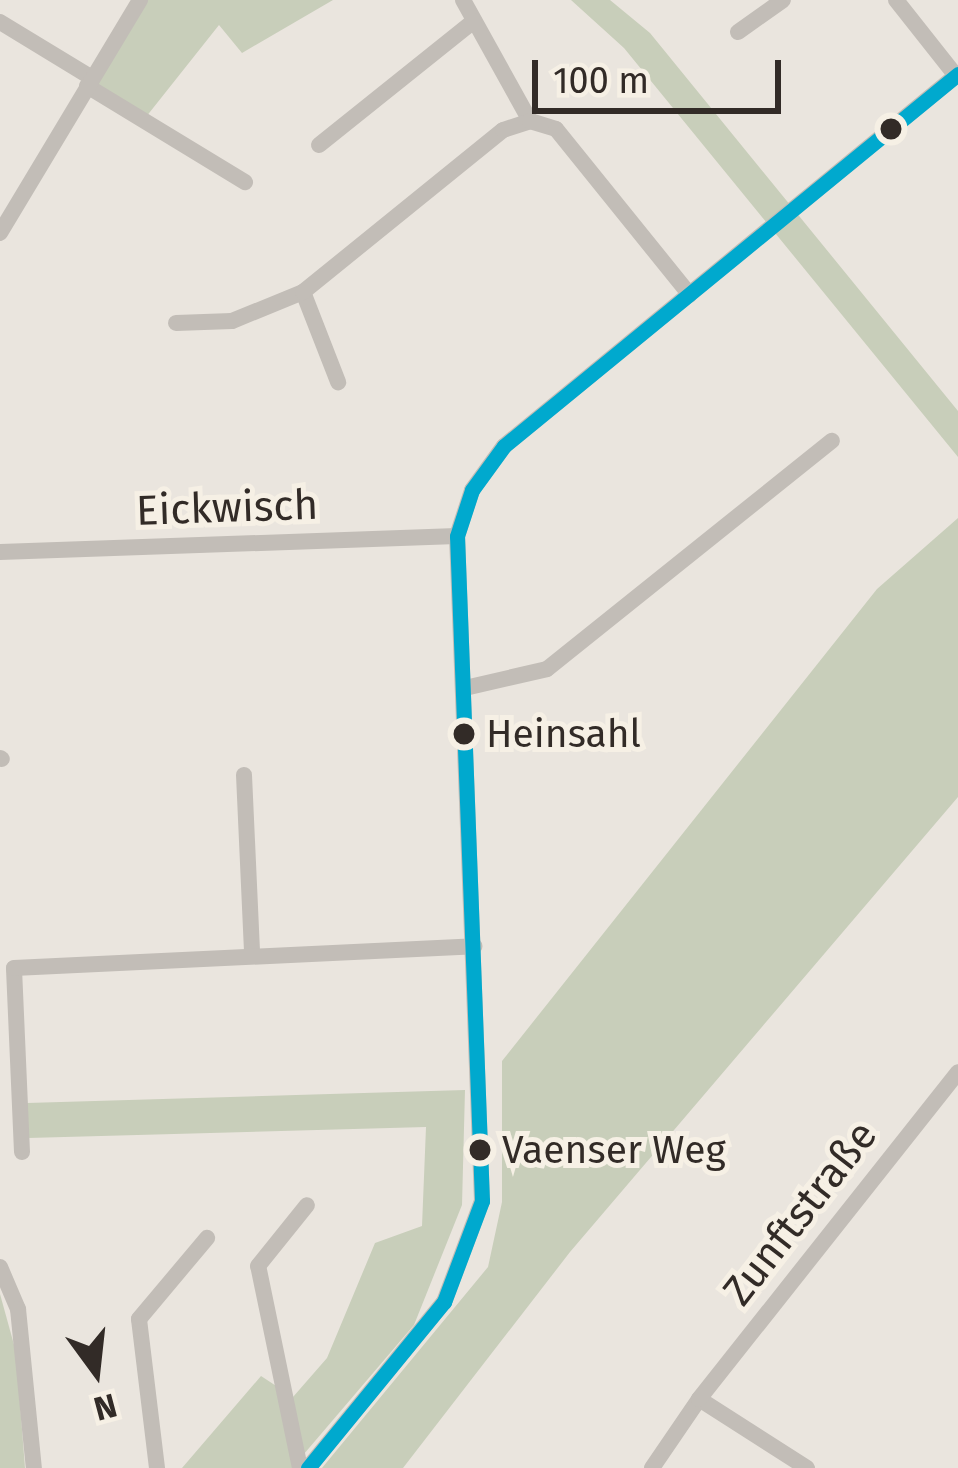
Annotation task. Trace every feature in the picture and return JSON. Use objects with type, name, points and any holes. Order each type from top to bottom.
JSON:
[{"type":"street","points":[[0,233],[140,0]]},
{"type":"street","points":[[463,0],[530,121]]},
{"type":"street","points":[[739,32],[783,0]]},
{"type":"street","points":[[304,1468],[444,1302],[475,1237],[474,946],[457,536],[504,446],[957,75],[896,0]]},
{"type":"street","points":[[319,145],[475,21]]},
{"type":"street","points":[[0,22],[245,182]]},
{"type":"street","points":[[176,323],[232,321],[303,292],[503,130],[530,121],[556,130],[690,296]]},
{"type":"street","points":[[303,292],[338,382]]},
{"type":"street","points":[[465,688],[547,669],[832,441]]},
{"type":"street","name":"Eickwisch","points":[[0,552],[457,536]]},
{"type":"street","points":[[244,775],[252,954]]},
{"type":"street","points":[[22,1152],[14,968],[474,946]]},
{"type":"street","name":"Zunftstraße","points":[[652,1468],[699,1399],[958,1072]]},
{"type":"street","points":[[304,1468],[258,1266],[307,1205]]},
{"type":"street","points":[[157,1468],[139,1319],[208,1238]]},
{"type":"street","points":[[0,1267],[18,1309],[34,1468]]},
{"type":"street","points":[[699,1399],[807,1468]]},
{"type":"green space","points":[[140,0],[333,0],[242,53],[219,25],[142,122],[87,87]]},
{"type":"green space","points":[[571,0],[610,0],[650,33],[958,411],[958,457],[624,48]]},
{"type":"green space","points":[[958,518],[958,797],[570,1252],[403,1468],[322,1468],[488,1267],[502,1202],[502,1061],[877,589]]},
{"type":"green space","points":[[465,1090],[462,1205],[414,1325],[292,1468],[182,1468],[261,1376],[293,1397],[327,1358],[375,1243],[422,1226],[426,1127],[28,1138],[27,1103]]},
{"type":"green space","points":[[0,1294],[16,1352],[25,1468],[0,1468]]},
{"type":"transit line","points":[[308,1468],[444,1302],[482,1201],[457,536],[472,490],[504,446],[958,74]]},
{"type":"place","name":"Heinsahl","points":[[464,734]]},
{"type":"place","name":"Vaenser Weg","points":[[480,1150]]}]
